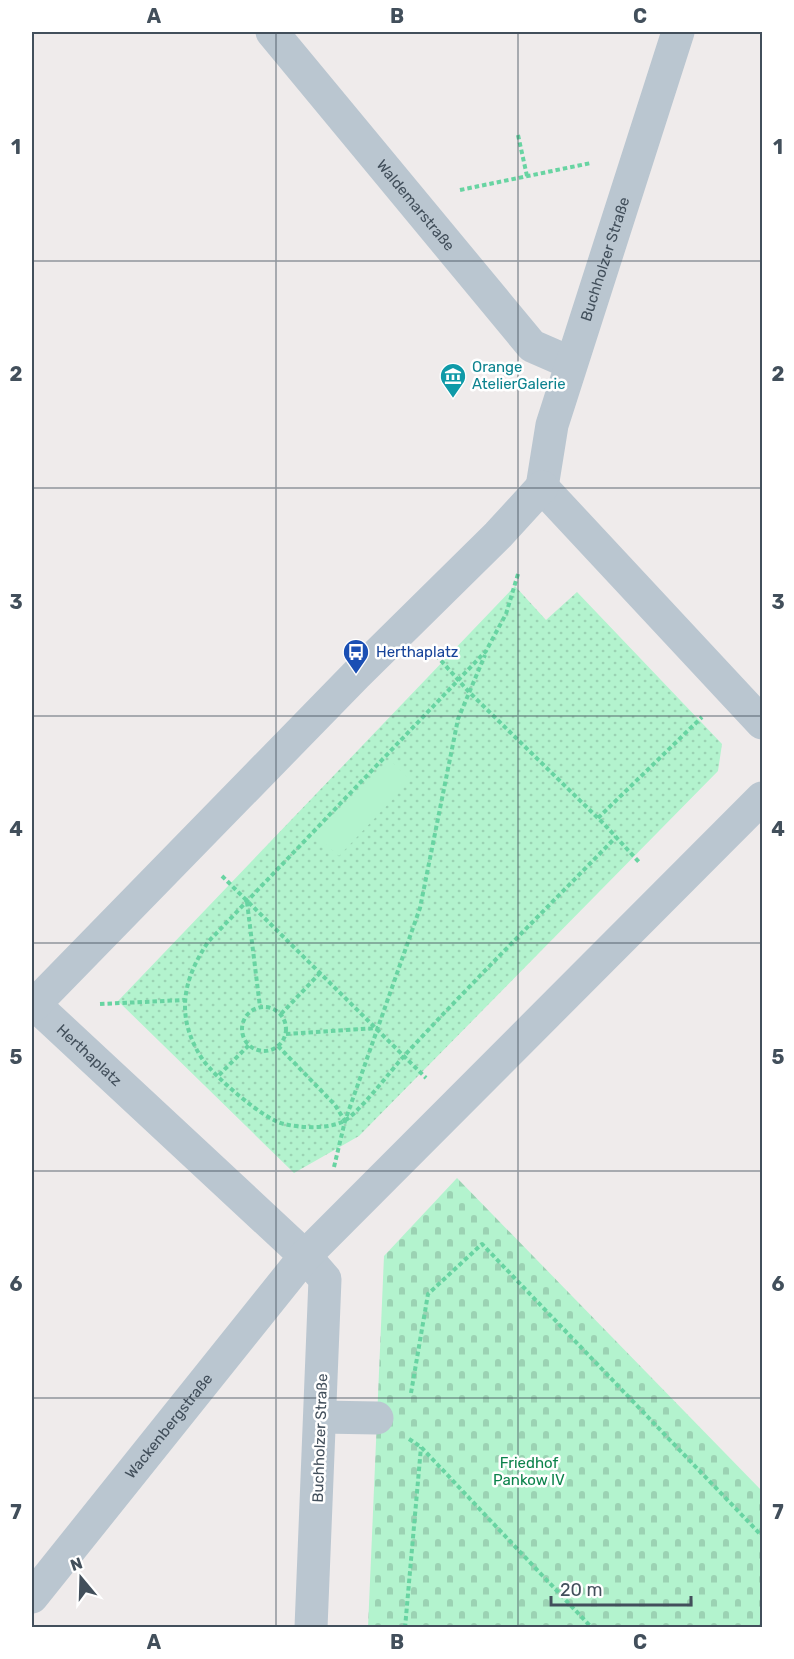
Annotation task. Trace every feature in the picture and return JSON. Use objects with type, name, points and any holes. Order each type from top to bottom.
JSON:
[{"type":"street","name":"Waldemarstraße","points":[[272,32],[532,346],[571,363]]},
{"type":"street","name":"Buchholzer Straße","points":[[542,488],[552,425],[678,32]]},
{"type":"street","points":[[542,488],[762,723]]},
{"type":"street","name":"Herthaplatz","points":[[305,1256],[33,1004],[542,488]]},
{"type":"street","points":[[305,1256],[762,798]]},
{"type":"street","name":"Buchholzer Straße","points":[[305,1256],[325,1279],[311,1628]]},
{"type":"street","name":"Wackenbergstraße","points":[[32,1597],[305,1256]]},
{"type":"street","points":[[321,1417],[377,1418]]},
{"type":"path","points":[[518,135],[527,176]]},
{"type":"path","points":[[460,190],[591,163]]},
{"type":"path","points":[[332,1174],[345,1121],[420,908],[458,719],[486,651],[506,614],[519,572]]},
{"type":"path","points":[[486,651],[208,942],[196,960],[186,986],[185,1000],[190,1035],[204,1061],[246,1102],[283,1124],[328,1126],[345,1121],[404,1055],[616,837]]},
{"type":"path","points":[[434,654],[639,862]]},
{"type":"path","points":[[598,818],[707,712]]},
{"type":"path","points":[[222,876],[379,1028],[427,1078]]},
{"type":"path","points":[[247,901],[260,1007]]},
{"type":"path","points":[[281,1014],[321,972]]},
{"type":"path","points":[[100,1004],[185,1000]]},
{"type":"path","points":[[260,1007],[275,1009],[281,1014],[287,1027],[286,1034],[278,1046],[265,1052],[249,1045],[242,1036],[243,1021],[247,1014],[260,1007]]},
{"type":"path","points":[[286,1034],[379,1028]]},
{"type":"path","points":[[219,1075],[249,1045]]},
{"type":"path","points":[[278,1046],[335,1105],[345,1121]]},
{"type":"path","points":[[410,1400],[428,1294],[482,1244],[762,1536]]},
{"type":"path","points":[[405,1628],[421,1447],[592,1628]]},
{"type":"green space","points":[[515,586],[546,620],[577,592],[722,744],[718,771],[359,1136],[294,1173],[118,1001]]},
{"type":"green space","points":[[390,760],[411,780],[339,856],[317,837]]},
{"type":"green space","name":"Friedhof Pankow IV","points":[[457,1178],[762,1491],[762,1627],[368,1628],[384,1256]]},
{"type":"place","name":"Orange AtelierGalerie","points":[[453,399]]},
{"type":"place","name":"Herthaplatz","points":[[356,675]]}]
